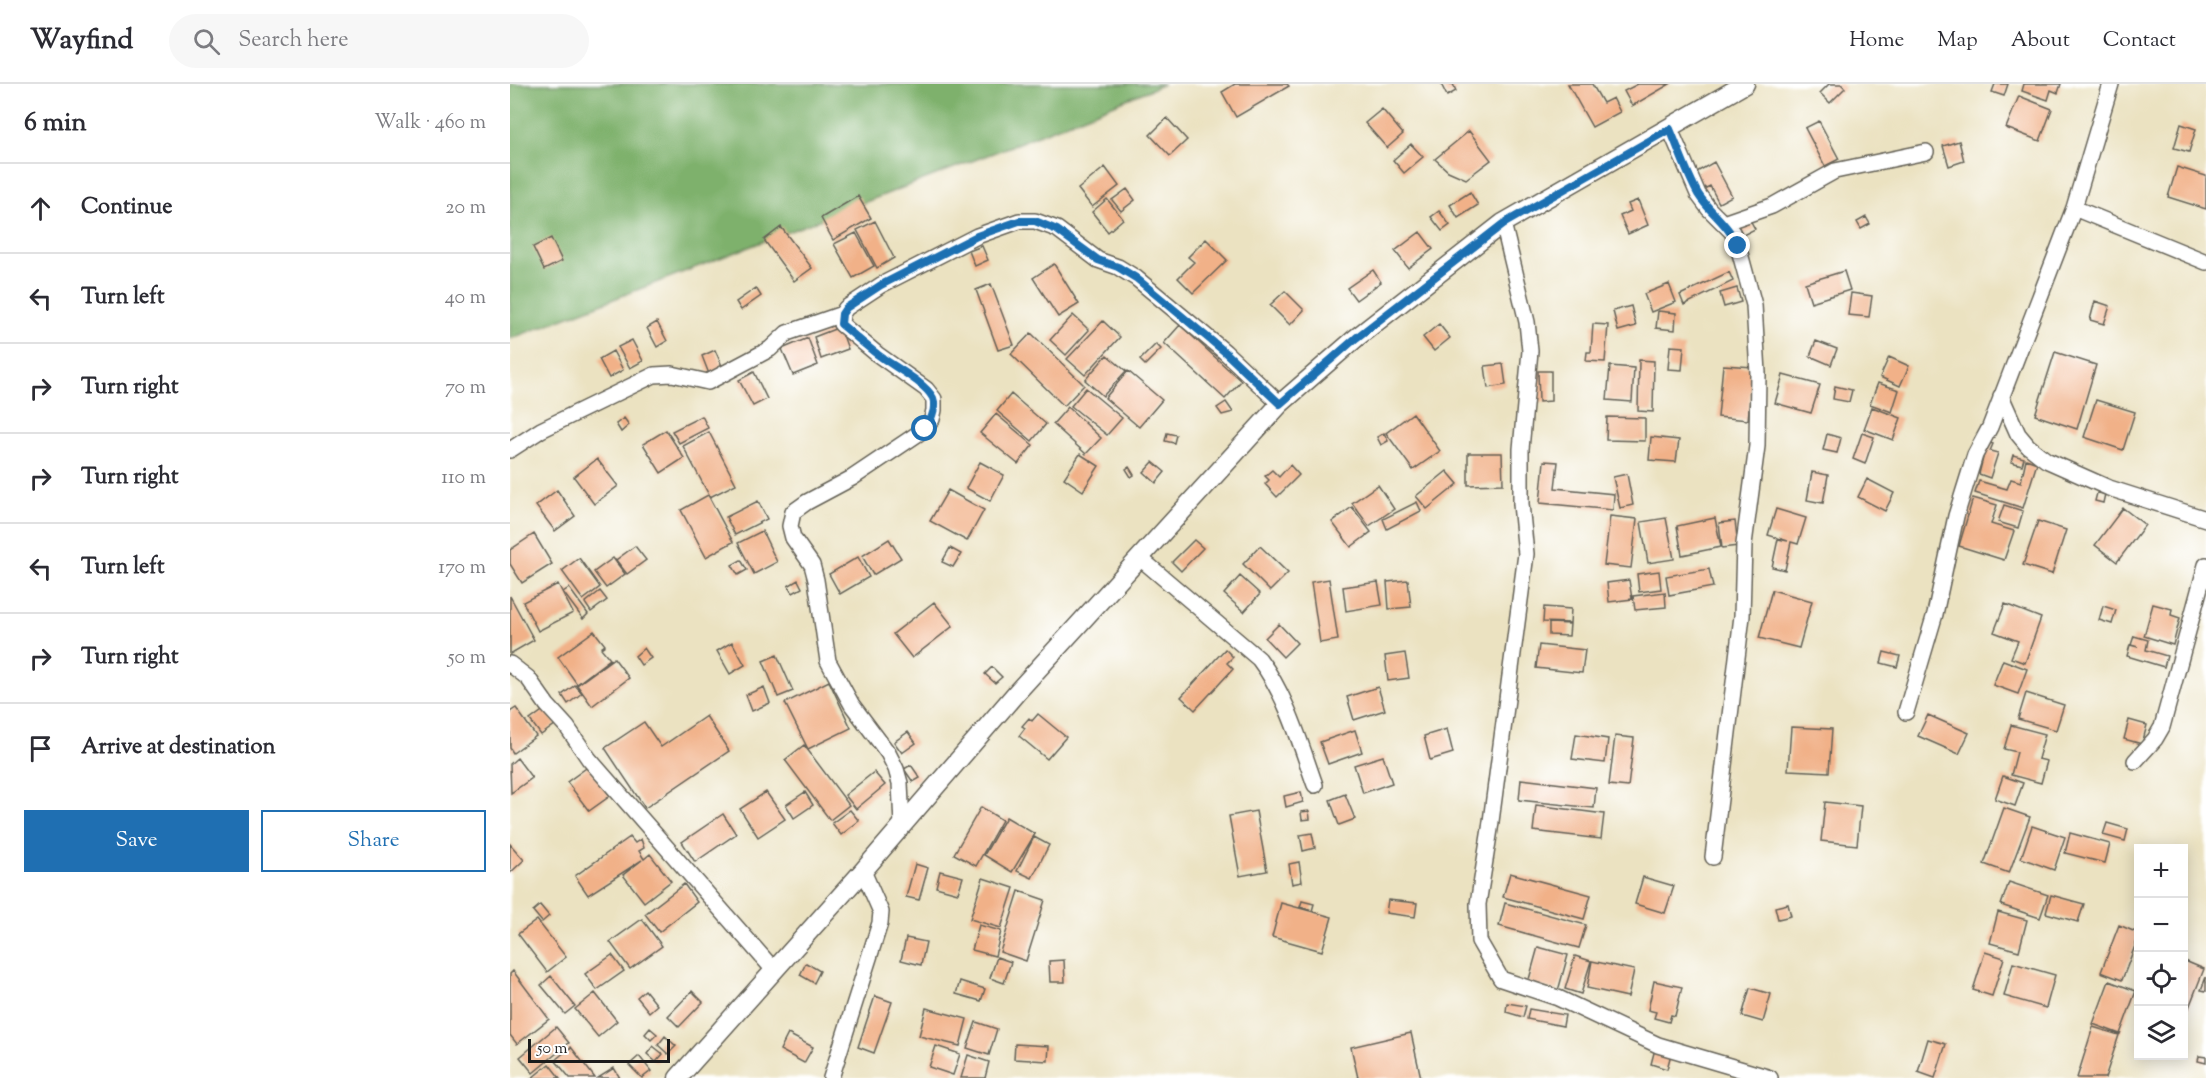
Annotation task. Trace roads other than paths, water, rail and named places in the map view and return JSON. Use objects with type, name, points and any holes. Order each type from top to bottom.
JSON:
[{"type":"street","points":[[678,1078],[773,969],[863,871],[1017,692],[1280,404],[1356,338],[1503,224],[1745,84]]},
{"type":"street","points":[[1906,712],[1935,614],[1956,516],[1975,454],[1990,427],[2074,208],[2111,84]]},
{"type":"street","points":[[1670,129],[1698,194],[1732,232],[1754,305],[1758,373],[1758,432],[1744,544],[1742,616],[1713,857]]},
{"type":"street","points":[[1723,223],[1772,206],[1834,171],[1926,152]]},
{"type":"street","points":[[2074,208],[2206,262]]},
{"type":"street","points":[[902,825],[900,783],[896,769],[888,753],[852,705],[828,661],[814,572],[812,565],[793,538],[790,526],[793,512],[852,478],[925,429],[932,419],[934,399],[926,389],[877,354],[841,324],[842,314],[846,308],[881,285],[977,236],[1019,221],[1035,221],[1057,230],[1098,260],[1118,267],[1136,278],[1225,352],[1280,404]]},
{"type":"street","points":[[1503,224],[1527,322],[1530,351],[1521,449],[1521,504],[1526,555],[1478,904],[1479,941],[1501,979],[1558,998],[1658,1045],[1770,1078]]},
{"type":"street","points":[[510,450],[541,430],[654,375],[672,374],[708,382],[770,349],[787,333],[842,314]]},
{"type":"street","points":[[2001,396],[2018,434],[2028,446],[2046,460],[2109,488],[2206,519]]},
{"type":"street","points":[[1140,558],[1259,659],[1271,675],[1294,727],[1315,785]]},
{"type":"street","points":[[2134,761],[2156,739],[2164,720],[2206,565]]},
{"type":"street","points":[[510,664],[528,678],[589,759],[773,969]]},
{"type":"street","points":[[831,1078],[880,923],[880,912],[863,871]]}]
